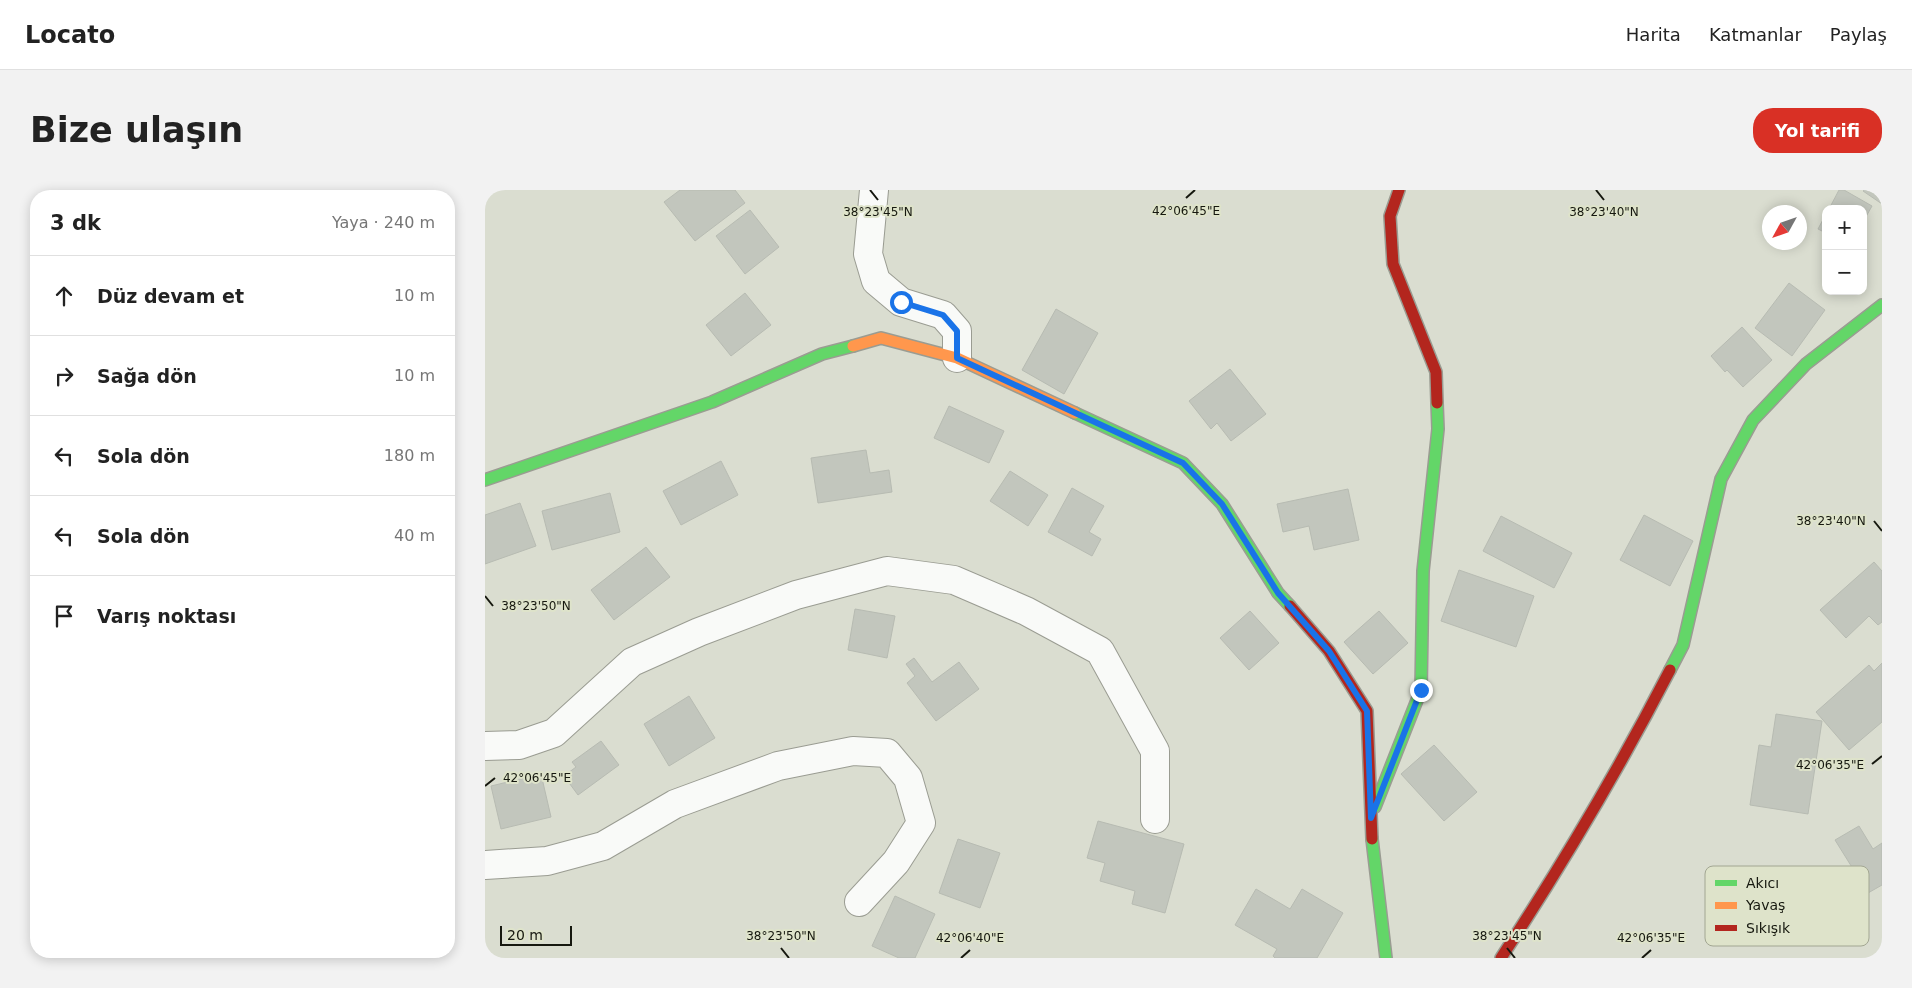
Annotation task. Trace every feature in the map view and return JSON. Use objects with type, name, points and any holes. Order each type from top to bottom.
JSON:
[{"type":"street","points":[[873,190],[868,254],[876,281],[901,302],[943,315],[957,331],[957,358]]},
{"type":"street","points":[[1371,818],[1421,690],[1423,571],[1437,429],[1436,372],[1393,264],[1390,216],[1399,190]]},
{"type":"street","points":[[1501,958],[1532,911],[1632,744],[1683,645],[1721,479],[1753,420],[1806,364],[1882,305]]},
{"type":"street","points":[[485,480],[712,402],[822,354],[881,338],[957,358],[1183,463],[1222,504],[1278,593],[1329,651],[1367,711],[1373,854],[1386,958]]},
{"type":"street","points":[[485,746],[519,745],[554,733],[632,662],[691,636],[796,595],[887,571],[954,580],[1026,611],[1100,651],[1155,751],[1155,819]]},
{"type":"street","points":[[485,865],[547,862],[603,846],[675,804],[777,766],[853,751],[887,753],[908,778],[921,823],[896,862],[859,902]]},
{"type":"building","points":[[680,190],[735,190],[745,203],[695,241],[664,202]]},
{"type":"building","points":[[1839,190],[1844,190],[1872,206],[1867,215],[1867,205],[1831,205]]},
{"type":"building","points":[[1882,190],[1882,204],[1863,191]]},
{"type":"building","points":[[750,210],[779,247],[745,274],[716,236]]},
{"type":"building","points":[[1822,222],[1822,231],[1818,229]]},
{"type":"building","points":[[1789,283],[1825,310],[1792,356],[1755,328]]},
{"type":"building","points":[[745,293],[771,325],[731,356],[706,325]]},
{"type":"building","points":[[1056,309],[1098,333],[1064,394],[1022,370]]},
{"type":"building","points":[[1742,327],[1772,360],[1743,387],[1727,370],[1725,372],[1711,356]]},
{"type":"building","points":[[1230,369],[1266,414],[1231,441],[1217,423],[1211,429],[1189,401]]},
{"type":"building","points":[[949,406],[1004,431],[989,463],[934,438]]},
{"type":"building","points":[[866,450],[870,473],[889,470],[892,492],[818,503],[811,458]]},
{"type":"building","points":[[721,461],[738,495],[681,525],[663,491]]},
{"type":"building","points":[[1010,471],[1048,495],[1028,526],[990,501]]},
{"type":"building","points":[[1072,488],[1104,506],[1089,532],[1101,539],[1092,556],[1048,532]]},
{"type":"building","points":[[1348,489],[1359,540],[1314,550],[1309,526],[1283,532],[1277,504]]},
{"type":"building","points":[[610,493],[620,532],[552,550],[542,511]]},
{"type":"building","points":[[520,503],[536,546],[485,564],[485,515]]},
{"type":"building","points":[[1644,515],[1693,541],[1670,586],[1620,560]]},
{"type":"building","points":[[1501,516],[1572,553],[1554,588],[1483,551]]},
{"type":"building","points":[[646,547],[670,577],[614,620],[591,590]]},
{"type":"building","points":[[1874,562],[1882,571],[1882,622],[1878,625],[1869,616],[1846,638],[1820,610]]},
{"type":"building","points":[[1459,570],[1534,596],[1516,647],[1441,621]]},
{"type":"building","points":[[855,609],[895,616],[887,658],[848,650]]},
{"type":"building","points":[[1250,611],[1279,643],[1249,670],[1220,638]]},
{"type":"building","points":[[1379,611],[1408,643],[1373,674],[1344,642]]},
{"type":"building","points":[[914,658],[932,682],[959,662],[979,689],[936,721],[907,683],[915,676],[906,664]]},
{"type":"building","points":[[1882,663],[1882,722],[1849,750],[1816,712],[1869,665],[1874,671]]},
{"type":"building","points":[[689,696],[715,738],[669,766],[644,724]]},
{"type":"building","points":[[1776,714],[1822,721],[1808,814],[1750,805],[1759,745],[1771,747]]},
{"type":"building","points":[[601,741],[619,765],[578,795],[564,776],[576,767],[572,762]]},
{"type":"building","points":[[1434,745],[1477,792],[1444,821],[1401,774]]},
{"type":"building","points":[[541,774],[551,817],[501,829],[491,786]]},
{"type":"building","points":[[1098,821],[1184,844],[1165,913],[1132,904],[1135,891],[1100,881],[1105,863],[1087,858]]},
{"type":"building","points":[[1859,826],[1873,849],[1882,843],[1882,885],[1869,892],[1869,866],[1851,866],[1835,840]]},
{"type":"building","points":[[958,839],[1000,853],[980,908],[939,893]]},
{"type":"building","points":[[1256,889],[1290,909],[1302,889],[1343,913],[1317,958],[1275,958],[1273,956],[1277,949],[1235,925]]},
{"type":"building","points":[[895,896],[935,914],[915,958],[899,958],[872,946]]},
{"type":"traffic: fast","points":[[1670,670],[1683,645],[1721,479],[1753,420],[1806,364],[1882,305]]},
{"type":"traffic: fast","points":[[485,480],[712,402],[822,354],[853,346]]},
{"type":"traffic: fast","points":[[1375,807],[1421,690],[1423,571],[1438,429],[1437,403]]},
{"type":"traffic: fast","points":[[1075,413],[1183,463],[1222,504],[1278,593],[1290,606]]},
{"type":"traffic: fast","points":[[1372,839],[1386,958]]},
{"type":"traffic: slow","points":[[853,346],[881,338],[957,358],[1075,413]]},
{"type":"traffic: jam","points":[[1399,190],[1390,216],[1393,264],[1436,372],[1437,403]]},
{"type":"traffic: jam","points":[[1290,606],[1329,651],[1367,711],[1372,839]]},
{"type":"traffic: jam","points":[[1501,958],[1589,816],[1631,744],[1670,670]]},
{"type":"route","points":[[901,302],[943,315],[957,331],[957,358],[1183,463],[1222,504],[1278,593],[1329,651],[1367,711],[1371,818],[1421,690]]}]
